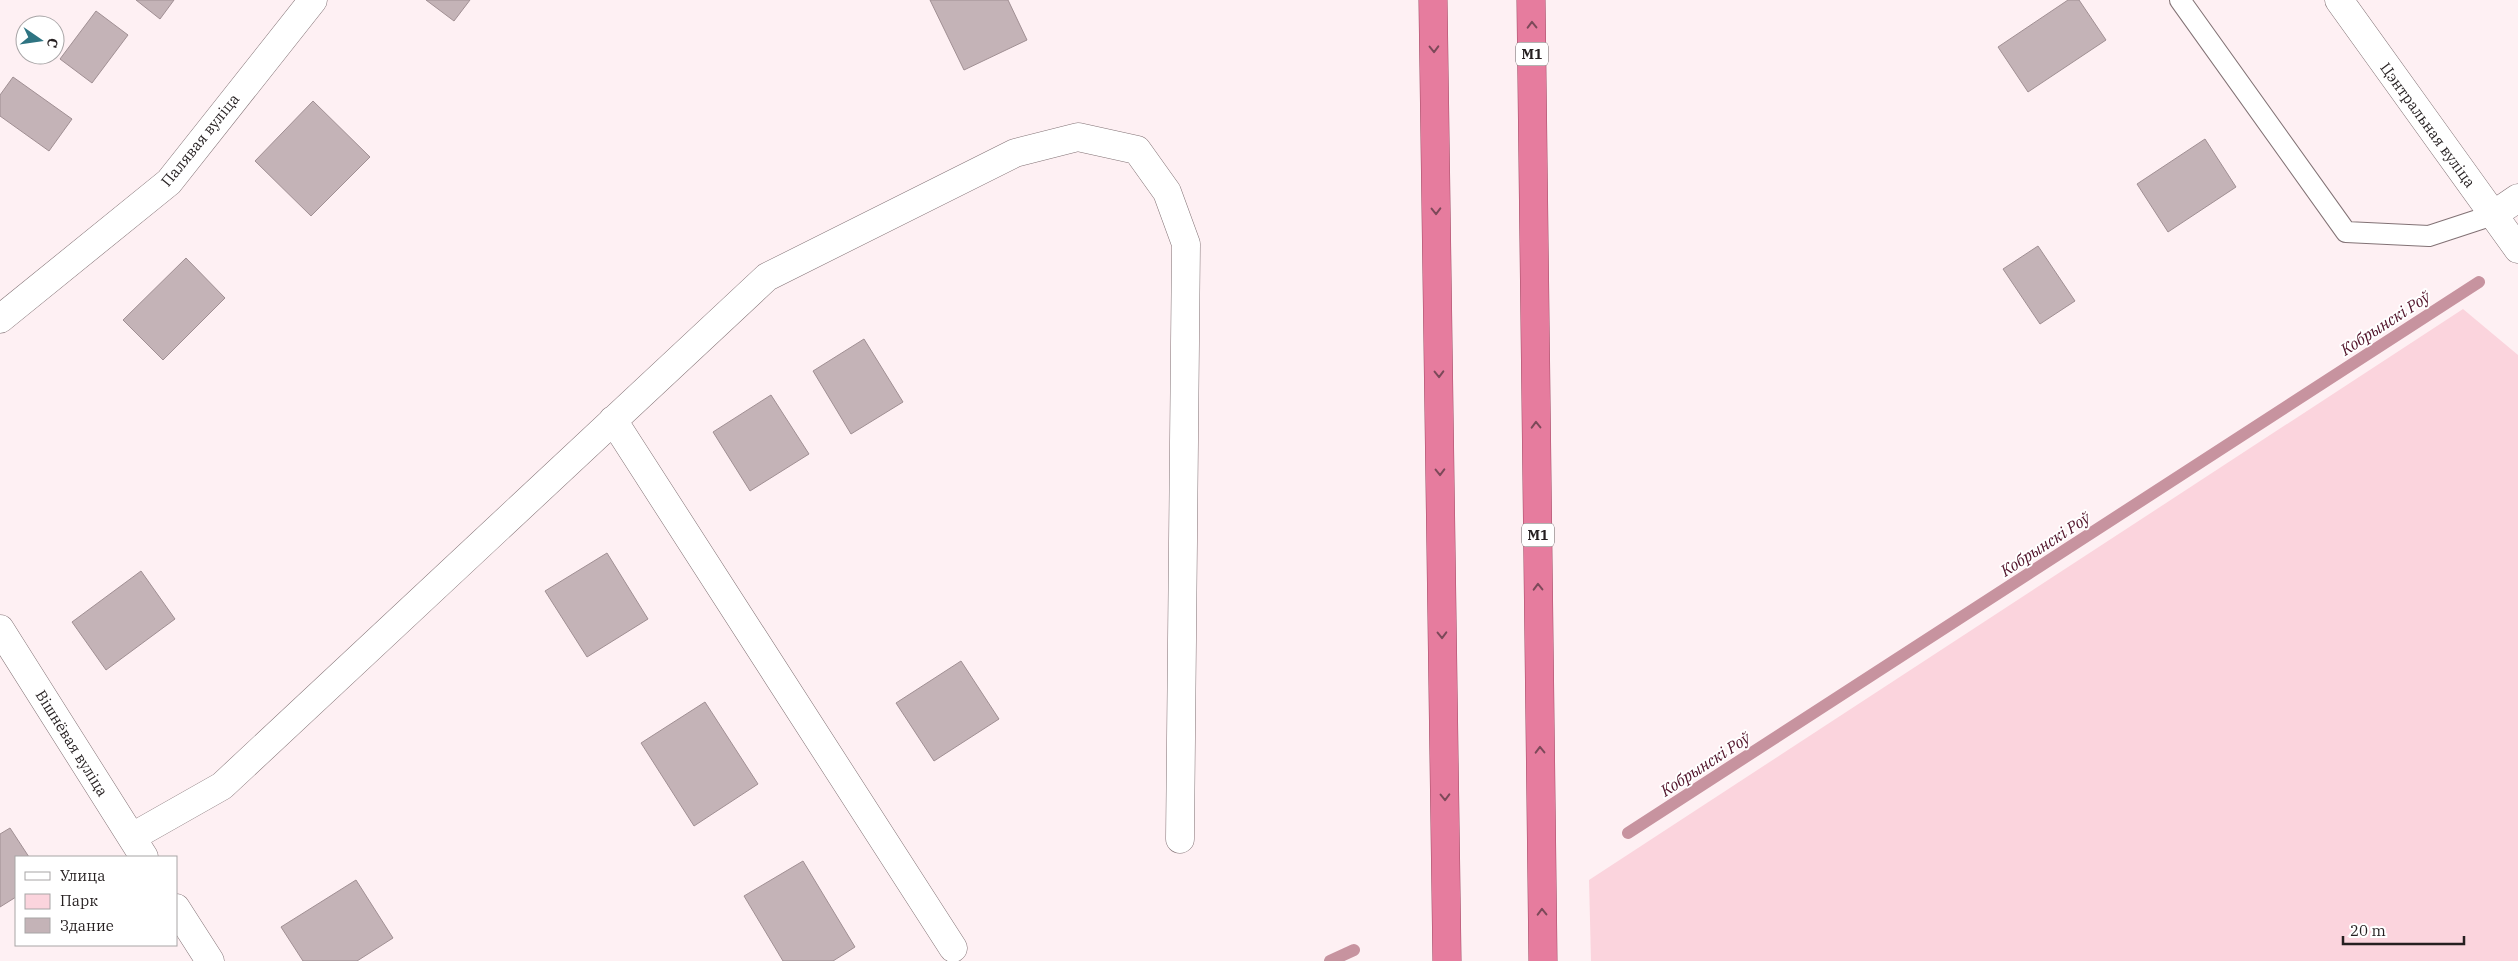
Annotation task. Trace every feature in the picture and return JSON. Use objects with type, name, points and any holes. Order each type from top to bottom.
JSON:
[{"type":"highway","points":[[1434,0],[1447,961]]},
{"type":"highway","name":"М1","points":[[1532,0],[1543,961]]},
{"type":"street","name":"Палявая вуліца","points":[[0,319],[169,182],[313,0]]},
{"type":"street","name":"Цэнтральная вуліца","points":[[2339,0],[2518,249]]},
{"type":"street","points":[[138,847],[222,786],[767,277],[1015,153],[1078,136],[1137,150],[1167,192],[1186,244],[1180,838]]},
{"type":"street","points":[[2493,215],[2518,198]]},
{"type":"street","points":[[613,420],[953,948]]},
{"type":"street","name":"Вішнёвая вуліца","points":[[0,629],[138,847]]},
{"type":"street","points":[[178,911],[210,961]]},
{"type":"lane","points":[[2180,0],[2346,232],[2429,236],[2493,215]]},
{"type":"green space","points":[[2463,309],[2518,355],[2518,961],[1591,961],[1589,880]]},
{"type":"building","points":[[136,0],[174,0],[160,19]]},
{"type":"building","points":[[426,0],[470,0],[454,21]]},
{"type":"building","points":[[930,0],[1008,0],[1027,40],[964,70]]},
{"type":"building","points":[[2068,0],[2079,0],[2106,40],[2028,92],[1998,47]]},
{"type":"building","points":[[96,11],[128,35],[92,83],[65,63],[65,52]]},
{"type":"building","points":[[13,77],[72,119],[49,151],[0,116],[0,95]]},
{"type":"building","points":[[313,101],[370,157],[311,216],[255,161]]},
{"type":"building","points":[[2205,139],[2236,187],[2168,232],[2137,184]]},
{"type":"building","points":[[2038,246],[2075,301],[2040,324],[2003,269]]},
{"type":"building","points":[[186,258],[225,298],[163,360],[123,320]]},
{"type":"building","points":[[864,339],[903,402],[851,434],[813,371]]},
{"type":"building","points":[[771,395],[809,454],[750,491],[713,432]]},
{"type":"building","points":[[607,553],[648,619],[587,657],[545,591]]},
{"type":"building","points":[[141,571],[175,619],[106,670],[72,622]]},
{"type":"building","points":[[961,661],[999,719],[934,761],[896,703]]},
{"type":"building","points":[[705,702],[758,784],[694,826],[641,743]]},
{"type":"building","points":[[10,828],[28,856],[15,856],[15,898],[0,907],[0,834]]},
{"type":"building","points":[[803,861],[855,947],[833,961],[783,961],[744,896]]},
{"type":"building","points":[[356,880],[393,938],[357,961],[303,961],[281,927]]},
{"type":"waterway","name":"Кобрынскі Роў","points":[[1628,833],[2479,282]]},
{"type":"waterway","name":"Кобрынскі Роў","points":[[1330,961],[1354,950]]}]
